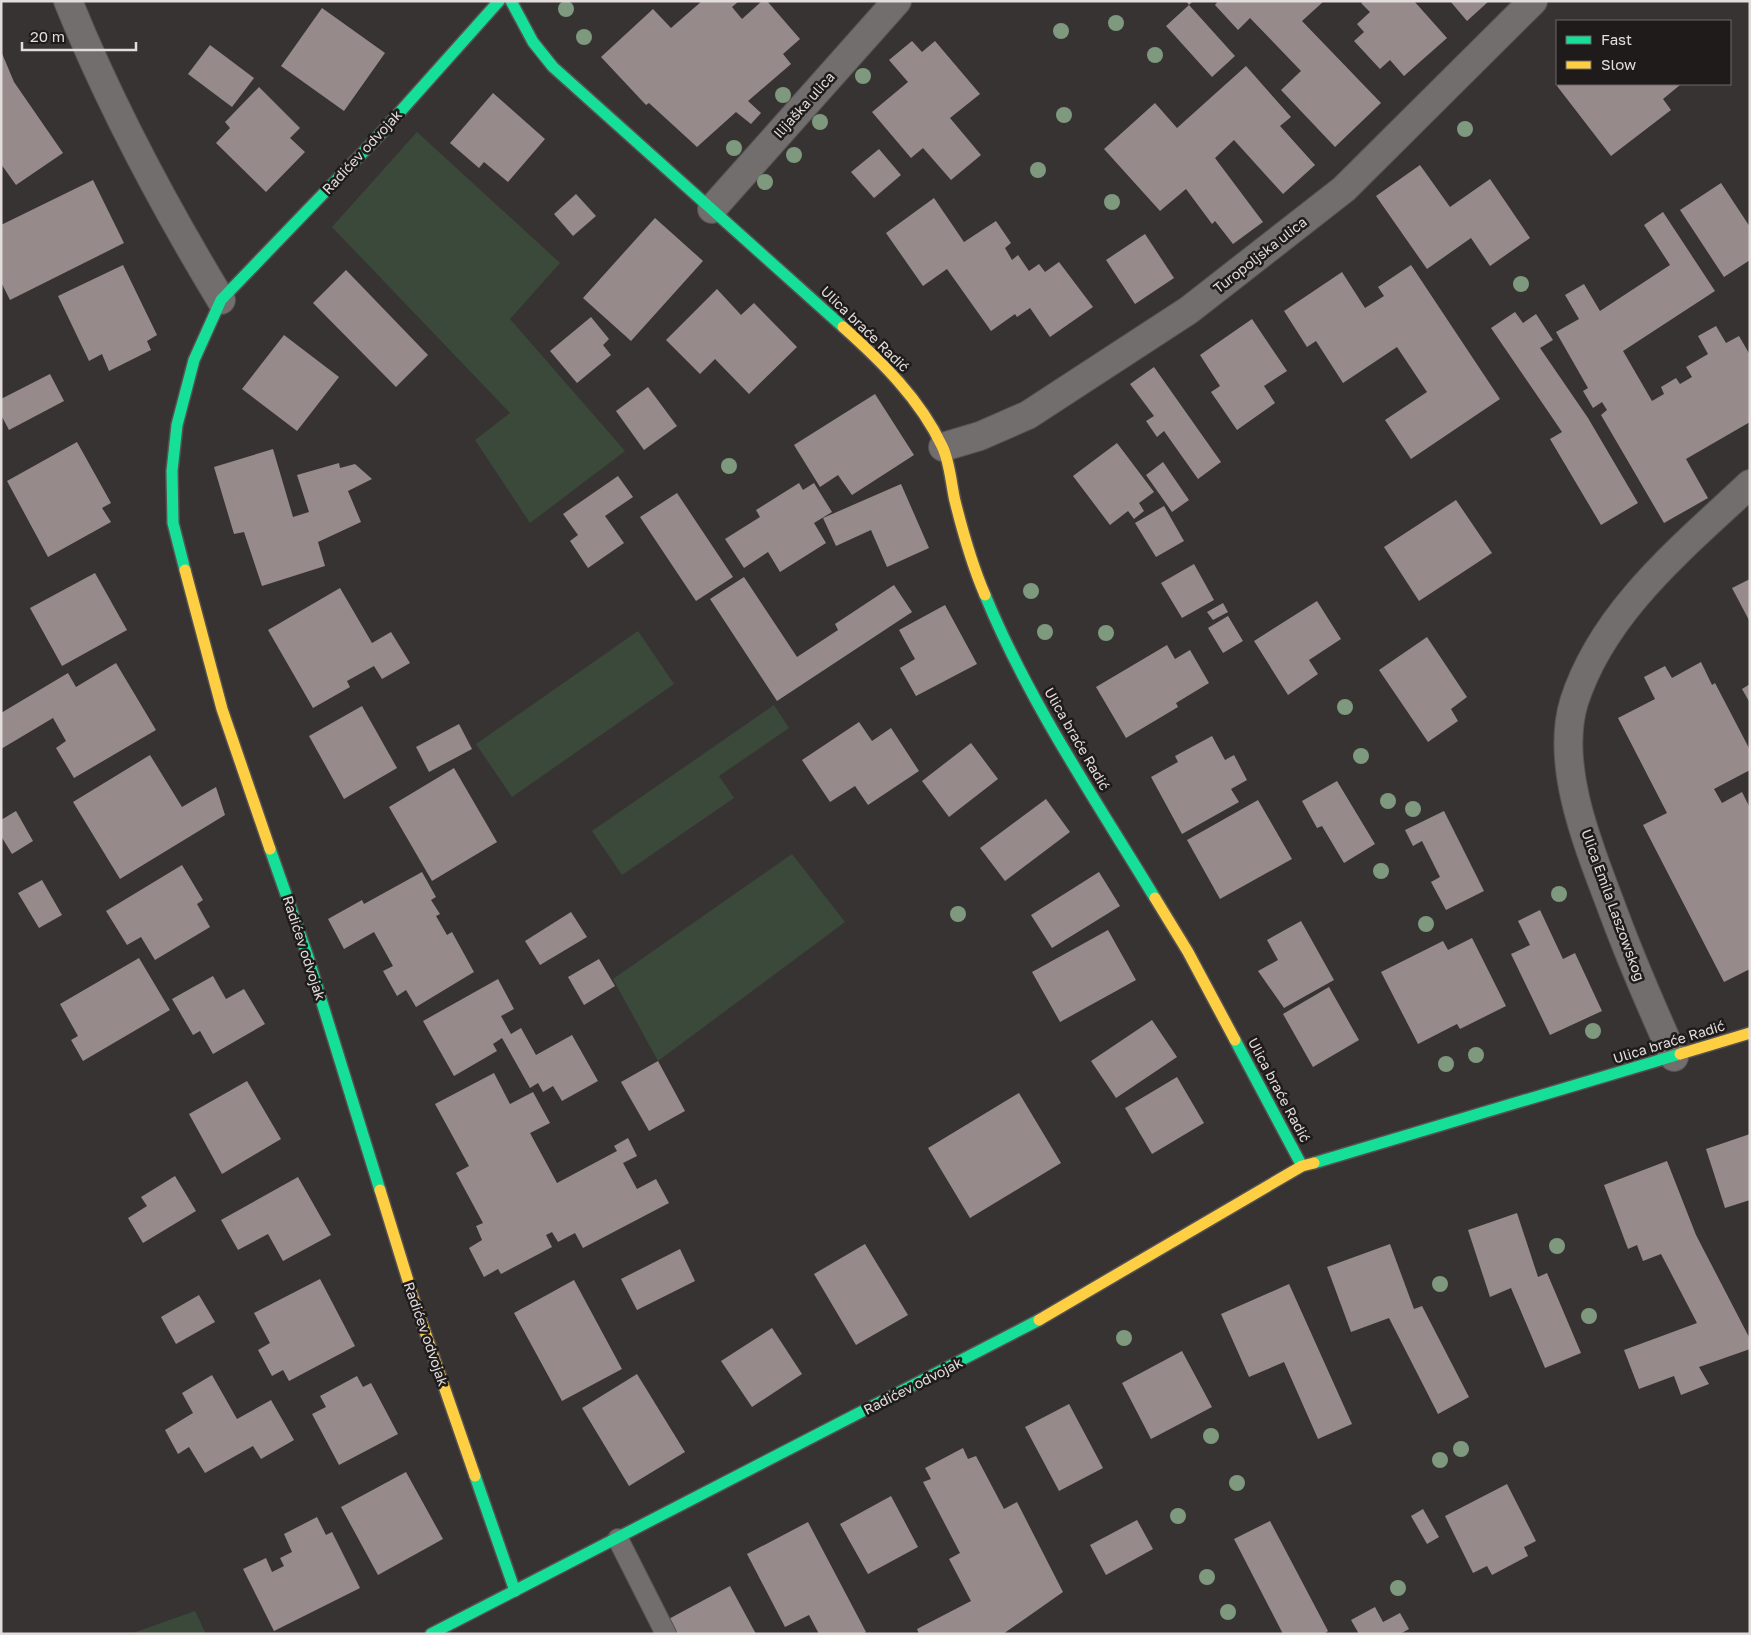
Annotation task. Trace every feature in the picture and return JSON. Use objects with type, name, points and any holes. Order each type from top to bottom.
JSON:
[{"type":"street","points":[[68,1],[91,57],[178,229],[221,300]]},
{"type":"street","name":"Radićev odvojak","points":[[500,1],[374,141],[221,300],[194,360],[177,425],[172,472],[174,523],[222,709],[307,954],[413,1297],[516,1591]]},
{"type":"street","name":"Ulica braće Radić","points":[[511,1],[533,42],[553,67],[852,334],[892,374],[917,405],[943,447],[955,502],[975,571],[1002,636],[1061,743],[1188,952],[1302,1166],[1750,1033]]},
{"type":"street","name":"Ilijaška ulica","points":[[712,208],[897,1]]},
{"type":"street","name":"Turopoljska ulica","points":[[943,447],[980,436],[1028,414],[1197,305],[1344,189],[1533,1]]},
{"type":"street","name":"Ulica Emila Laszowskog","points":[[1674,1057],[1623,937],[1587,842],[1573,783],[1569,734],[1574,703],[1588,669],[1604,638],[1634,597],[1750,484]]},
{"type":"street","name":"Radićev odvojak","points":[[430,1634],[618,1539],[1063,1308],[1302,1166]]},
{"type":"lane","points":[[618,1539],[666,1634]]},
{"type":"green space","points":[[417,132],[560,263],[510,319],[625,451],[530,523],[475,440],[510,413],[332,227]]},
{"type":"green space","points":[[638,631],[674,684],[512,797],[476,744]]},
{"type":"green space","points":[[774,705],[789,728],[719,776],[734,798],[622,875],[592,831]]},
{"type":"green space","points":[[792,854],[845,922],[658,1061],[613,979]]},
{"type":"green space","points":[[195,1611],[206,1634],[130,1634]]},
{"type":"building","points":[[702,1],[739,1],[732,7],[742,19],[762,1],[767,1],[800,39],[783,54],[791,64],[748,101],[761,113],[751,124],[736,112],[697,147],[649,103],[646,105],[601,57],[653,9],[671,28]]},
{"type":"building","points":[[1218,1],[1324,1],[1302,21],[1381,103],[1335,147],[1281,90],[1301,71],[1250,18],[1238,30],[1215,5]]},
{"type":"building","points":[[1363,1],[1414,1],[1447,38],[1404,76],[1390,60],[1380,69],[1354,41],[1364,32],[1357,24],[1370,12],[1361,3]]},
{"type":"building","points":[[1450,1],[1489,1],[1467,21]]},
{"type":"building","points":[[1189,5],[1235,56],[1212,77],[1166,26]]},
{"type":"building","points":[[322,8],[385,53],[344,111],[281,66]]},
{"type":"building","points":[[912,41],[922,52],[935,41],[980,94],[950,118],[981,155],[951,180],[923,148],[911,158],[872,112],[908,82],[889,60]]},
{"type":"building","points":[[210,45],[254,78],[232,107],[188,74]]},
{"type":"building","points":[[1,51],[14,82],[63,153],[16,185],[1,164]]},
{"type":"building","points":[[1246,66],[1291,117],[1280,126],[1315,165],[1283,194],[1234,140],[1215,158],[1263,222],[1233,244],[1215,221],[1212,224],[1186,189],[1160,211],[1104,149],[1155,103],[1177,128]]},
{"type":"building","points":[[1680,85],[1663,99],[1671,110],[1611,156],[1557,86]]},
{"type":"building","points":[[259,87],[300,128],[290,138],[305,152],[266,192],[216,143],[230,128],[225,122]]},
{"type":"building","points":[[493,93],[545,139],[508,182],[484,162],[479,168],[450,143]]},
{"type":"building","points":[[879,149],[901,175],[874,198],[851,172]]},
{"type":"building","points":[[1420,165],[1450,207],[1490,179],[1530,238],[1490,266],[1471,238],[1427,269],[1376,196]]},
{"type":"building","points":[[93,180],[124,243],[10,300],[1,282],[1,225]]},
{"type":"building","points":[[1721,183],[1750,227],[1750,260],[1724,277],[1680,210]]},
{"type":"building","points":[[576,194],[596,216],[573,236],[554,214]]},
{"type":"building","points":[[934,198],[964,242],[996,221],[1011,243],[1005,248],[1012,260],[1018,255],[1029,271],[1039,264],[1045,272],[1059,262],[1093,307],[1050,337],[1030,308],[1017,317],[1015,314],[991,331],[947,269],[923,286],[886,233]]},
{"type":"building","points":[[1663,212],[1715,291],[1623,351],[1652,401],[1664,394],[1661,387],[1676,378],[1680,384],[1692,377],[1686,367],[1708,354],[1698,336],[1716,326],[1726,343],[1739,336],[1750,355],[1750,422],[1686,459],[1708,498],[1664,523],[1601,415],[1607,410],[1602,402],[1593,408],[1583,391],[1588,388],[1556,332],[1579,319],[1565,295],[1584,284],[1600,311],[1670,265],[1644,225]]},
{"type":"building","points":[[655,218],[703,261],[631,341],[583,298]]},
{"type":"building","points":[[1145,234],[1174,278],[1135,304],[1106,260]]},
{"type":"building","points":[[123,265],[157,335],[147,341],[151,350],[109,371],[102,354],[89,361],[58,296]]},
{"type":"building","points":[[1411,265],[1500,399],[1411,459],[1385,420],[1427,392],[1397,347],[1343,383],[1316,341],[1307,347],[1284,311],[1342,272],[1365,308],[1384,296],[1378,287]]},
{"type":"building","points":[[346,270],[428,355],[396,387],[313,303]]},
{"type":"building","points":[[717,289],[741,315],[754,303],[797,347],[749,394],[715,359],[700,374],[666,340]]},
{"type":"building","points":[[1515,312],[1523,323],[1536,314],[1553,340],[1540,348],[1588,418],[1638,503],[1601,525],[1550,439],[1562,432],[1491,328]]},
{"type":"building","points":[[591,317],[609,339],[603,345],[611,355],[577,383],[550,351]]},
{"type":"building","points":[[1252,319],[1287,371],[1264,386],[1275,403],[1237,430],[1211,392],[1220,386],[1200,355]]},
{"type":"building","points":[[284,335],[339,377],[297,431],[242,389]]},
{"type":"building","points":[[1154,367],[1221,462],[1198,479],[1164,431],[1157,437],[1146,421],[1154,416],[1130,384]]},
{"type":"building","points":[[50,374],[64,401],[9,430],[1,415],[1,399]]},
{"type":"building","points":[[648,387],[677,426],[644,450],[616,411]]},
{"type":"building","points":[[875,394],[914,455],[852,495],[838,475],[820,487],[794,445]]},
{"type":"building","points":[[77,442],[111,503],[102,508],[111,522],[48,557],[7,481]]},
{"type":"building","points":[[1117,443],[1154,492],[1139,503],[1144,511],[1134,519],[1128,511],[1110,525],[1073,476]]},
{"type":"building","points":[[273,449],[293,517],[309,512],[297,475],[339,463],[340,468],[355,464],[372,479],[348,491],[361,522],[318,542],[325,566],[262,586],[244,532],[234,534],[214,467]]},
{"type":"building","points":[[1163,462],[1189,500],[1172,512],[1146,475]]},
{"type":"building","points":[[618,476],[633,497],[605,516],[624,543],[588,568],[570,541],[578,535],[563,514]]},
{"type":"building","points":[[799,483],[803,490],[814,483],[832,512],[814,523],[826,543],[780,572],[768,552],[744,568],[725,539],[760,517],[756,510]]},
{"type":"building","points":[[901,484],[929,548],[887,567],[871,530],[836,546],[823,518]]},
{"type":"building","points":[[677,493],[733,577],[696,601],[640,517]]},
{"type":"building","points":[[1456,500],[1492,553],[1419,601],[1384,547]]},
{"type":"building","points":[[1164,506],[1184,541],[1156,557],[1135,523]]},
{"type":"building","points":[[1194,564],[1214,600],[1182,618],[1161,583]]},
{"type":"building","points":[[95,573],[127,630],[62,666],[30,608]]},
{"type":"building","points":[[744,577],[797,657],[838,630],[835,624],[894,585],[912,612],[777,701],[710,599]]},
{"type":"building","points":[[1750,579],[1750,622],[1732,588]]},
{"type":"building","points":[[340,588],[372,643],[391,632],[410,663],[382,679],[374,666],[347,681],[350,687],[313,708],[268,630]]},
{"type":"building","points":[[1317,601],[1341,639],[1309,660],[1318,674],[1288,695],[1254,641]]},
{"type":"building","points":[[1223,603],[1228,612],[1213,620],[1207,612]]},
{"type":"building","points":[[945,605],[977,664],[916,696],[900,668],[915,659],[899,630]]},
{"type":"building","points":[[1228,616],[1243,641],[1223,653],[1208,628]]},
{"type":"building","points":[[1427,637],[1467,697],[1451,709],[1458,721],[1428,742],[1379,670]]},
{"type":"building","points":[[1167,645],[1175,659],[1190,650],[1209,683],[1176,703],[1178,707],[1126,738],[1096,687]]},
{"type":"building","points":[[1701,662],[1712,685],[1715,683],[1750,750],[1750,770],[1714,789],[1722,803],[1742,792],[1750,808],[1750,969],[1724,982],[1643,825],[1667,813],[1618,718],[1655,699],[1644,677],[1665,666],[1672,678]]},
{"type":"building","points":[[116,663],[156,730],[74,778],[56,748],[66,741],[53,718],[1,749],[1,713],[68,673],[76,687]]},
{"type":"building","points":[[1750,684],[1750,703],[1742,689]]},
{"type":"building","points":[[362,706],[397,768],[344,799],[309,736]]},
{"type":"building","points":[[859,722],[872,741],[891,728],[919,771],[868,805],[855,786],[830,802],[802,760]]},
{"type":"building","points":[[459,724],[472,749],[429,772],[416,747]]},
{"type":"building","points":[[1212,736],[1225,760],[1234,755],[1247,780],[1231,789],[1239,802],[1182,834],[1151,777],[1178,762],[1175,756]]},
{"type":"building","points":[[971,743],[998,779],[949,817],[922,781]]},
{"type":"building","points":[[150,755],[182,807],[216,787],[225,815],[120,879],[73,802]]},
{"type":"building","points":[[454,768],[497,842],[432,881],[389,807]]},
{"type":"building","points":[[1337,781],[1375,844],[1344,863],[1322,826],[1317,828],[1302,801]]},
{"type":"building","points":[[1046,799],[1070,832],[1005,881],[980,848]]},
{"type":"building","points":[[1258,800],[1292,859],[1220,899],[1187,840]]},
{"type":"building","points":[[16,811],[33,841],[12,854],[1,836],[1,820]]},
{"type":"building","points":[[1444,811],[1484,891],[1446,910],[1431,882],[1440,877],[1422,841],[1413,846],[1405,830]]},
{"type":"building","points":[[182,865],[203,900],[197,904],[210,927],[155,960],[141,937],[127,945],[106,911]]},
{"type":"building","points":[[422,872],[436,897],[431,900],[440,914],[436,916],[447,935],[452,932],[474,972],[416,1007],[406,990],[397,996],[383,971],[393,966],[374,932],[344,949],[328,919],[362,900],[364,904]]},
{"type":"building","points":[[1099,872],[1120,906],[1052,948],[1031,915]]},
{"type":"building","points":[[42,880],[62,915],[39,928],[18,893]]},
{"type":"building","points":[[1540,910],[1563,959],[1575,953],[1602,1011],[1550,1035],[1511,954],[1530,945],[1518,921]]},
{"type":"building","points":[[571,912],[587,937],[540,965],[525,941]]},
{"type":"building","points":[[1301,921],[1334,980],[1284,1008],[1258,971],[1278,960],[1267,940]]},
{"type":"building","points":[[1108,930],[1136,980],[1060,1022],[1032,972]]},
{"type":"building","points":[[1472,938],[1506,1006],[1460,1029],[1457,1024],[1418,1044],[1381,972],[1443,941],[1448,950]]},
{"type":"building","points":[[139,958],[170,1010],[83,1061],[71,1040],[78,1036],[60,1004]]},
{"type":"building","points":[[599,959],[615,986],[584,1005],[568,977]]},
{"type":"building","points":[[213,976],[226,999],[244,989],[265,1024],[213,1054],[200,1031],[193,1035],[172,999]]},
{"type":"building","points":[[498,979],[514,1009],[501,1016],[511,1034],[521,1028],[536,1055],[572,1035],[598,1081],[562,1101],[553,1086],[543,1092],[538,1083],[530,1088],[502,1038],[493,1044],[497,1051],[454,1076],[423,1021]]},
{"type":"building","points":[[1329,987],[1359,1040],[1313,1067],[1283,1014]]},
{"type":"building","points":[[1152,1020],[1177,1057],[1116,1098],[1091,1061]]},
{"type":"building","points":[[658,1061],[685,1111],[649,1131],[621,1082]]},
{"type":"building","points":[[494,1073],[510,1104],[533,1092],[550,1123],[530,1133],[557,1183],[617,1151],[614,1146],[628,1138],[637,1156],[623,1163],[637,1189],[656,1179],[669,1203],[583,1248],[575,1233],[558,1242],[552,1232],[546,1235],[552,1247],[501,1274],[498,1269],[484,1277],[469,1248],[482,1240],[476,1226],[483,1223],[456,1173],[469,1166],[435,1104]]},
{"type":"building","points":[[1177,1077],[1204,1123],[1152,1154],[1125,1108]]},
{"type":"building","points":[[247,1081],[281,1139],[222,1174],[189,1114]]},
{"type":"building","points":[[1019,1093],[1061,1163],[970,1218],[928,1148]]},
{"type":"building","points":[[1750,1134],[1750,1200],[1725,1208],[1706,1149]]},
{"type":"building","points":[[1667,1161],[1696,1235],[1750,1339],[1750,1349],[1699,1367],[1709,1384],[1681,1395],[1674,1376],[1639,1389],[1624,1350],[1697,1323],[1661,1254],[1643,1261],[1637,1245],[1628,1249],[1604,1185]]},
{"type":"building","points":[[175,1176],[196,1211],[143,1243],[128,1218],[147,1206],[141,1197]]},
{"type":"building","points":[[298,1177],[331,1235],[283,1261],[268,1234],[238,1250],[221,1220]]},
{"type":"building","points":[[1517,1213],[1538,1277],[1547,1273],[1581,1353],[1545,1368],[1511,1288],[1490,1297],[1468,1230]]},
{"type":"building","points":[[865,1244],[908,1315],[856,1345],[814,1274]]},
{"type":"building","points":[[1390,1244],[1414,1309],[1422,1306],[1469,1397],[1438,1414],[1389,1318],[1351,1332],[1327,1267]]},
{"type":"building","points":[[680,1249],[695,1281],[637,1310],[621,1279]]},
{"type":"building","points":[[320,1279],[355,1346],[289,1381],[283,1370],[272,1376],[258,1350],[270,1343],[254,1313]]},
{"type":"building","points":[[574,1280],[622,1369],[562,1401],[514,1313]]},
{"type":"building","points":[[1289,1284],[1352,1424],[1318,1439],[1284,1362],[1249,1377],[1221,1314]]},
{"type":"building","points":[[199,1295],[215,1322],[176,1344],[161,1317]]},
{"type":"building","points":[[772,1328],[802,1374],[752,1407],[721,1361]]},
{"type":"building","points":[[1182,1351],[1212,1407],[1151,1439],[1122,1383]]},
{"type":"building","points":[[637,1374],[685,1452],[629,1486],[582,1408]]},
{"type":"building","points":[[212,1375],[237,1419],[271,1400],[294,1440],[261,1459],[253,1446],[205,1473],[189,1447],[178,1454],[165,1430],[193,1413],[182,1393]]},
{"type":"building","points":[[357,1376],[363,1387],[371,1383],[398,1434],[339,1465],[312,1414],[326,1407],[320,1396]]},
{"type":"building","points":[[1069,1404],[1103,1468],[1059,1491],[1025,1427]]},
{"type":"building","points":[[963,1448],[968,1459],[976,1456],[1004,1509],[1017,1502],[1063,1592],[1003,1634],[919,1634],[917,1629],[971,1601],[949,1559],[960,1553],[923,1482],[931,1479],[925,1468]]},
{"type":"building","points":[[406,1472],[443,1539],[378,1575],[341,1507]]},
{"type":"building","points":[[1507,1484],[1536,1541],[1524,1547],[1528,1556],[1492,1575],[1487,1566],[1473,1573],[1445,1516]]},
{"type":"building","points":[[891,1496],[918,1547],[868,1574],[840,1524]]},
{"type":"building","points":[[1423,1509],[1439,1537],[1427,1544],[1411,1516]]},
{"type":"building","points":[[317,1517],[326,1535],[332,1532],[360,1588],[274,1631],[243,1569],[266,1558],[272,1572],[284,1566],[280,1558],[292,1552],[284,1534]]},
{"type":"building","points":[[1137,1520],[1153,1549],[1106,1575],[1090,1545]]},
{"type":"building","points":[[1270,1521],[1328,1631],[1324,1634],[1283,1634],[1234,1539]]},
{"type":"building","points":[[808,1522],[866,1632],[862,1634],[819,1634],[809,1615],[785,1627],[747,1554]]},
{"type":"building","points":[[730,1586],[756,1634],[672,1634],[665,1621]]},
{"type":"building","points":[[1375,1607],[1383,1622],[1400,1613],[1409,1629],[1400,1634],[1359,1634],[1351,1620]]},
{"type":"traffic: fast","points":[[185,570],[173,523],[172,471],[177,425],[194,360],[221,300],[374,141],[499,1]]},
{"type":"traffic: fast","points":[[511,1],[533,42],[553,67],[843,327]]},
{"type":"traffic: fast","points":[[985,595],[1002,635],[1042,712],[1155,898]]},
{"type":"traffic: fast","points":[[270,849],[307,954],[380,1190]]},
{"type":"traffic: fast","points":[[1235,1040],[1302,1166]]},
{"type":"traffic: fast","points":[[1314,1163],[1680,1054]]},
{"type":"traffic: fast","points":[[431,1634],[1039,1320]]},
{"type":"traffic: fast","points":[[475,1476],[515,1591]]},
{"type":"traffic: slow","points":[[843,327],[885,367],[923,412],[933,429],[947,459],[961,525],[985,595]]},
{"type":"traffic: slow","points":[[185,570],[222,709],[270,849]]},
{"type":"traffic: slow","points":[[1155,898],[1188,952],[1235,1040]]},
{"type":"traffic: slow","points":[[1680,1054],[1750,1033]]},
{"type":"traffic: slow","points":[[1039,1320],[1302,1166],[1314,1163]]},
{"type":"traffic: slow","points":[[380,1190],[413,1297],[475,1476]]}]
